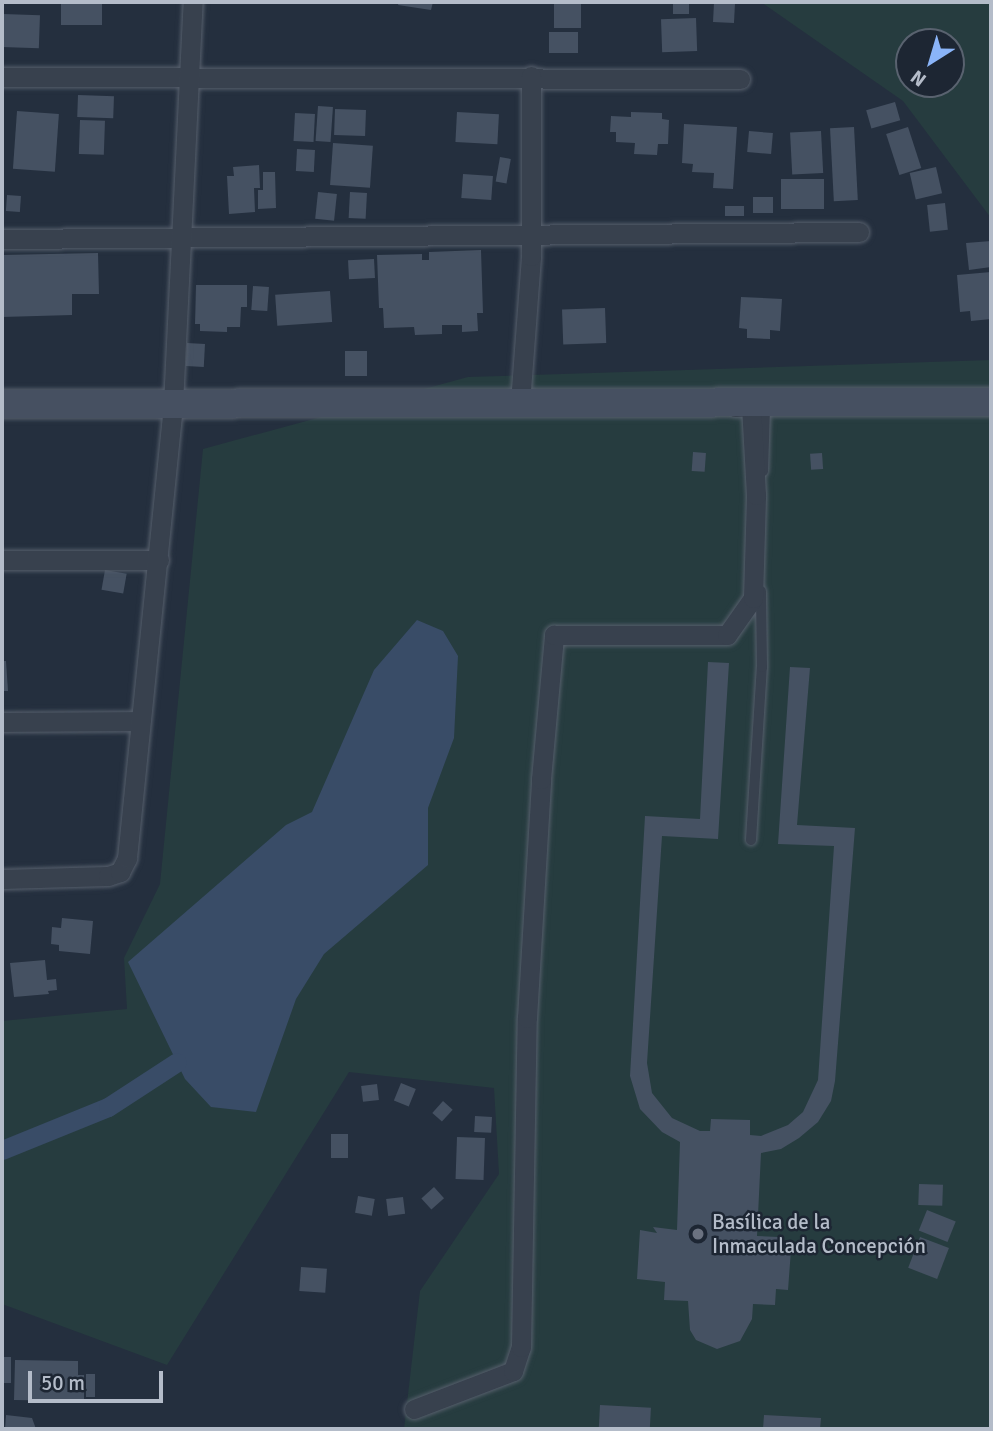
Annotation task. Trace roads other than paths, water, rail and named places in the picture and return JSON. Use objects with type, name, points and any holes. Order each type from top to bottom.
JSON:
[{"type":"street","points":[[2,879],[108,876],[120,872],[127,858],[173,404],[193,2]]},
{"type":"street","points":[[2,76],[531,76],[740,79]]},
{"type":"street","points":[[520,403],[532,236],[531,76]]},
{"type":"street","points":[[2,239],[859,232]]},
{"type":"street","points":[[2,404],[991,402]]},
{"type":"street","points":[[414,1409],[513,1371],[521,1347],[527,1018],[541,779],[554,635],[727,635],[753,598],[756,495],[751,406],[635,409],[433,403]]},
{"type":"street","points":[[2,560],[159,560]]},
{"type":"street","points":[[2,722],[140,722]]},
{"type":"lane","points":[[751,840],[761,667],[765,402]]},
{"type":"water","points":[[417,620],[443,631],[458,656],[454,738],[428,808],[428,865],[324,954],[296,999],[256,1112],[211,1107],[185,1079],[128,962],[286,825],[312,812],[374,670]]},
{"type":"waterway","points":[[2,1150],[108,1107],[177,1062]]},
{"type":"place","name":"Basílica de la Inmaculada Concepción","points":[[698,1234]]}]
